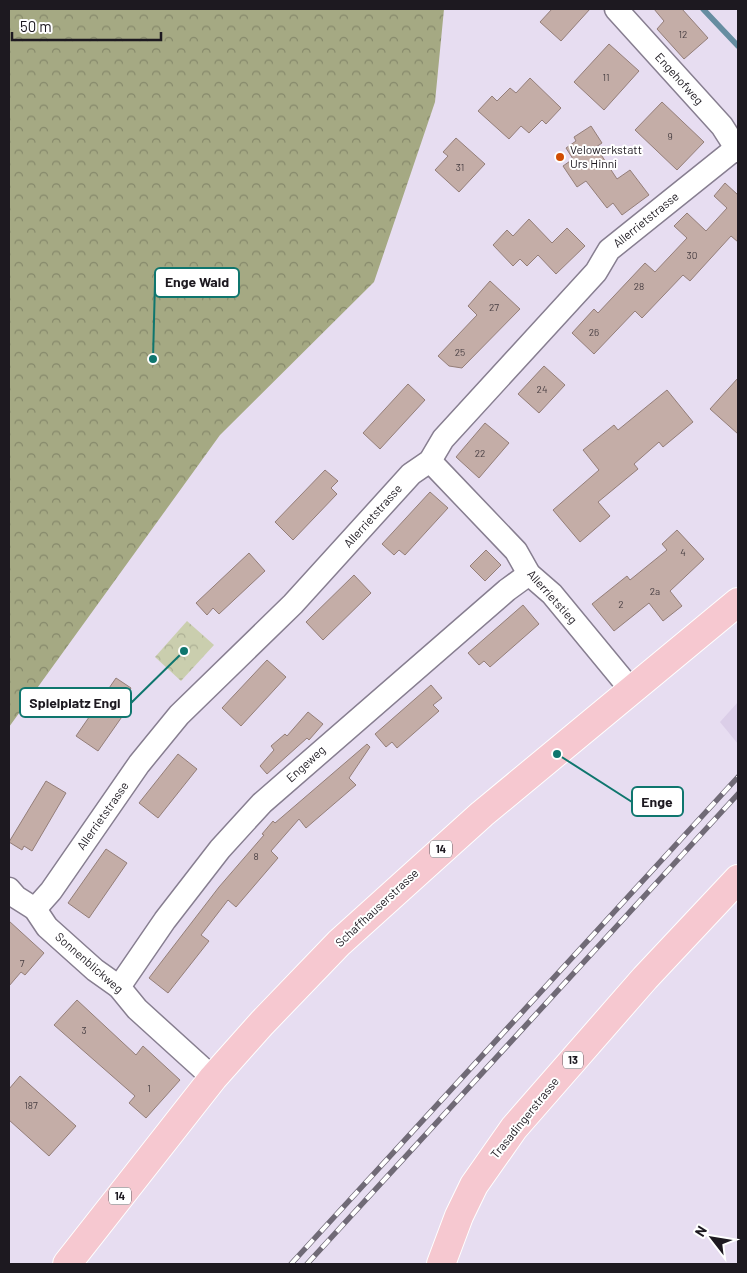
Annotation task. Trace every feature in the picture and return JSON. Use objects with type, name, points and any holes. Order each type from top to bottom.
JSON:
[{"type":"main road","name":"Schaffhauserstrasse","points":[[67,1264],[213,1078],[262,1023],[333,949],[410,876],[482,814],[738,602]]},
{"type":"main road","name":"Trasadingerstrasse","points":[[441,1264],[459,1216],[474,1185],[514,1128],[646,978],[738,879]]},
{"type":"street","name":"Engehofweg","points":[[616,9],[722,126],[737,150]]},
{"type":"street","name":"Allerrietstrasse","points":[[36,909],[51,891],[139,764],[179,715],[293,604],[411,474],[430,461],[444,439],[596,272],[609,250],[737,150]]},
{"type":"street","name":"Allerrietstieg","points":[[430,461],[516,550],[529,574],[552,594],[632,691]]},
{"type":"street","name":"Engeweg","points":[[119,987],[165,920],[220,849],[262,803],[507,590],[529,574]]},
{"type":"street","name":"Sonnenblickweg","points":[[9,889],[16,897],[36,909],[47,927],[95,970],[119,987],[137,1008],[213,1078]]},
{"type":"shaded area","points":[[738,702],[738,744],[720,722]]},
{"type":"green space","points":[[9,9],[444,9],[435,102],[374,282],[220,435],[9,727]]},
{"type":"green space","points":[[187,621],[214,645],[181,681],[155,657]]},
{"type":"building","points":[[552,9],[590,9],[561,41],[540,22]]},
{"type":"building","points":[[654,9],[682,9],[708,38],[684,59],[657,29],[664,21]]},
{"type":"building","points":[[609,44],[639,71],[604,110],[574,82]]},
{"type":"building","points":[[530,78],[561,108],[546,124],[542,120],[529,133],[521,126],[509,139],[478,111],[492,96],[497,101],[510,88],[516,93]]},
{"type":"building","points":[[662,102],[704,142],[677,170],[635,130]]},
{"type":"building","points":[[591,126],[602,143],[596,147],[617,179],[630,170],[649,195],[622,215],[613,203],[607,208],[586,181],[577,187],[563,166],[573,159],[566,148],[576,141],[574,137]]},
{"type":"building","points":[[456,138],[485,164],[459,192],[435,170],[448,156],[443,152]]},
{"type":"building","points":[[725,183],[738,195],[738,242],[731,236],[690,281],[683,275],[642,318],[635,311],[594,354],[572,333],[594,309],[598,313],[645,263],[655,272],[687,238],[674,226],[687,213],[706,231],[727,208],[714,196]]},
{"type":"building","points":[[529,219],[552,243],[567,228],[585,246],[556,274],[538,255],[527,266],[520,259],[513,266],[493,245],[507,230],[513,236]]},
{"type":"building","points":[[490,281],[520,309],[462,368],[449,366],[438,356],[477,315],[468,306]]},
{"type":"building","points":[[544,366],[565,385],[539,413],[518,394]]},
{"type":"building","points":[[738,378],[738,434],[710,409]]},
{"type":"building","points":[[408,384],[425,400],[380,449],[363,433]]},
{"type":"building","points":[[667,390],[693,422],[663,447],[659,442],[634,464],[638,469],[598,502],[610,516],[580,542],[553,510],[599,470],[583,450],[614,425],[618,430]]},
{"type":"building","points":[[485,423],[509,443],[479,478],[456,457]]},
{"type":"building","points":[[325,470],[338,481],[331,488],[337,494],[293,540],[275,522]]},
{"type":"building","points":[[430,492],[448,508],[405,555],[399,550],[394,555],[382,544]]},
{"type":"building","points":[[677,530],[704,559],[670,591],[682,606],[663,621],[649,603],[614,631],[592,604],[627,576],[630,580],[667,550],[662,544]]},
{"type":"building","points":[[486,550],[501,565],[485,581],[470,566]]},
{"type":"building","points":[[249,553],[265,571],[219,614],[213,608],[207,615],[196,603]]},
{"type":"building","points":[[354,575],[371,593],[323,640],[306,622]]},
{"type":"building","points":[[523,605],[539,624],[490,667],[484,661],[479,665],[468,653]]},
{"type":"building","points":[[267,660],[286,677],[241,726],[222,708]]},
{"type":"building","points":[[116,678],[131,688],[126,696],[133,701],[98,751],[76,736]]},
{"type":"building","points":[[431,685],[442,698],[433,705],[439,711],[397,748],[392,742],[386,747],[375,734]]},
{"type":"building","points":[[308,712],[323,724],[309,740],[307,738],[267,774],[260,766],[274,750],[271,746],[285,734],[287,736]]},
{"type":"building","points":[[367,744],[370,747],[349,778],[356,785],[306,828],[299,819],[271,851],[278,858],[236,907],[228,900],[201,935],[209,941],[168,993],[149,978],[219,887],[264,835],[262,834],[273,821],[275,823]]},
{"type":"building","points":[[178,754],[197,769],[158,818],[139,803]]},
{"type":"building","points":[[46,781],[66,793],[32,851],[24,846],[22,850],[9,842]]},
{"type":"building","points":[[106,849],[127,863],[89,918],[68,903]]},
{"type":"building","points":[[9,921],[44,953],[25,975],[21,972],[9,986]]},
{"type":"building","points":[[77,1000],[136,1055],[143,1046],[180,1080],[146,1118],[129,1103],[135,1096],[54,1025]]},
{"type":"building","points":[[20,1076],[76,1126],[49,1156],[9,1120],[9,1089]]},
{"type":"waterway","points":[[703,9],[738,46]]},
{"type":"railway","points":[[291,1264],[738,777]]},
{"type":"railway","points":[[307,1264],[738,794]]},
{"type":"place","name":"Velowerkstatt Urs Hinni","points":[[560,157]]},
{"type":"place","name":"Enge Wald","points":[[153,359]]},
{"type":"place","name":"Spielplatz Engi","points":[[184,651]]},
{"type":"place","name":"Enge","points":[[557,754]]}]
